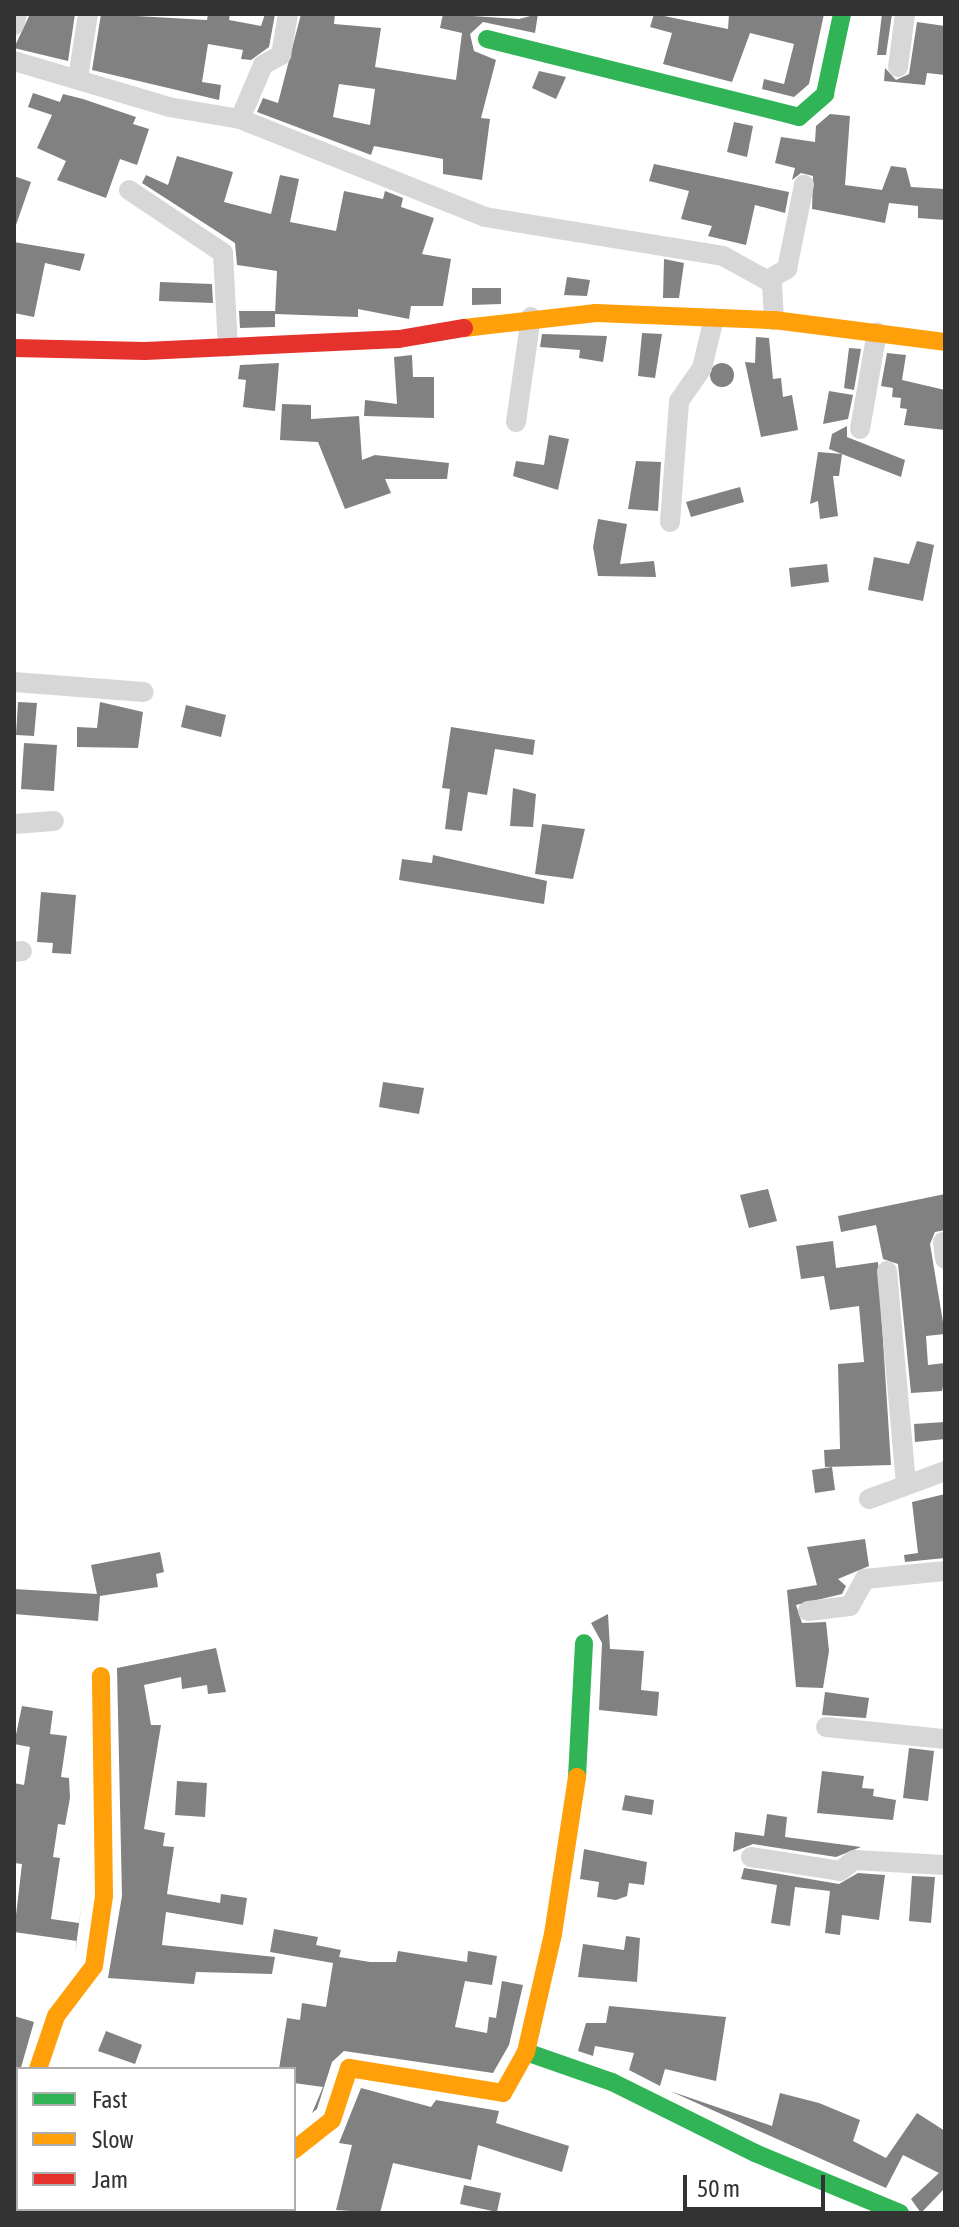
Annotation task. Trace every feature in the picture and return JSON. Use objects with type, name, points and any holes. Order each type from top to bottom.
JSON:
[{"type":"street","points":[[14,25],[17,14]]},
{"type":"street","points":[[78,78],[88,14]]},
{"type":"street","points":[[240,119],[263,65],[281,55],[288,14]]},
{"type":"street","points":[[487,39],[799,117],[812,112],[825,94],[842,14]]},
{"type":"street","points":[[898,67],[905,14]]},
{"type":"street","points":[[14,61],[169,107],[240,119],[485,217],[723,256],[769,279]]},
{"type":"street","points":[[769,279],[787,269],[804,185]]},
{"type":"street","points":[[129,190],[223,253],[228,347]]},
{"type":"street","points":[[769,279],[774,320]]},
{"type":"street","points":[[516,422],[531,317]]},
{"type":"street","points":[[14,348],[228,347],[399,339],[531,317],[774,320],[945,342]]},
{"type":"street","points":[[670,522],[679,401],[702,368],[714,318]]},
{"type":"street","points":[[860,429],[877,332]]},
{"type":"street","points":[[14,682],[144,692]]},
{"type":"street","points":[[14,824],[54,821]]},
{"type":"street","points":[[887,1271],[906,1484]]},
{"type":"street","points":[[869,1499],[945,1471]]},
{"type":"street","points":[[808,1611],[850,1606],[865,1579],[945,1571]]},
{"type":"street","points":[[296,2148],[332,2120],[349,2068],[503,2093],[526,2052],[553,1934],[578,1770],[584,1643]]},
{"type":"street","points":[[39,2067],[56,2016],[94,1966],[104,1896],[101,1676]]},
{"type":"street","points":[[826,1727],[945,1739]]},
{"type":"street","points":[[751,1857],[840,1871],[854,1860],[945,1865]]},
{"type":"street","points":[[526,2052],[612,2082],[755,2153],[900,2213]]},
{"type":"building","points":[[30,14],[75,14],[68,61],[14,48]]},
{"type":"building","points":[[101,14],[207,20],[208,14],[230,14],[229,20],[261,26],[265,14],[275,14],[269,47],[251,60],[241,59],[243,50],[208,44],[202,82],[221,85],[219,100],[92,70]]},
{"type":"building","points":[[301,14],[335,14],[334,24],[381,28],[375,67],[456,80],[462,33],[440,28],[443,14],[519,19],[538,14],[535,33],[483,22],[470,34],[474,51],[496,60],[481,118],[490,119],[482,180],[443,174],[443,159],[374,146],[371,155],[257,112],[263,98],[278,103]],"holes":[[[339,84],[375,89],[370,125],[333,117]]]},
{"type":"building","points":[[654,14],[728,29],[729,14],[824,14],[809,84],[794,97],[762,89],[764,79],[784,84],[794,44],[750,33],[732,82],[663,64],[672,33],[650,27]]},
{"type":"building","points":[[882,14],[892,14],[886,55],[877,55]]},
{"type":"building","points":[[917,22],[945,26],[945,75],[927,73],[925,85],[884,81],[885,68],[896,80],[909,74]]},
{"type":"building","points":[[539,71],[566,77],[556,99],[532,88]]},
{"type":"building","points":[[33,93],[60,102],[63,94],[83,99],[136,117],[133,124],[149,129],[137,165],[120,159],[106,198],[57,180],[66,161],[37,148],[52,115],[28,107]]},
{"type":"building","points":[[830,114],[850,116],[845,185],[882,190],[891,166],[906,168],[911,187],[945,189],[945,220],[918,218],[918,206],[889,203],[885,223],[812,209],[813,176],[801,173],[792,180],[795,168],[775,163],[781,137],[815,142],[816,126]]},
{"type":"building","points":[[734,122],[753,126],[747,157],[727,152]]},
{"type":"building","points":[[177,156],[233,172],[224,202],[271,214],[280,175],[299,179],[290,222],[336,231],[344,191],[383,199],[385,191],[403,198],[401,207],[434,218],[422,254],[451,259],[443,306],[411,306],[409,319],[358,309],[358,317],[275,314],[277,271],[237,265],[235,243],[142,183],[146,175],[168,185]]},
{"type":"building","points":[[654,164],[789,192],[785,213],[755,205],[746,245],[708,236],[712,226],[681,219],[689,191],[649,181]]},
{"type":"building","points":[[14,176],[31,182],[16,225],[14,224]]},
{"type":"building","points":[[14,242],[85,254],[80,271],[45,263],[34,317],[14,313]]},
{"type":"building","points":[[664,259],[684,263],[679,298],[663,298]]},
{"type":"building","points":[[567,277],[590,280],[587,296],[564,295]]},
{"type":"building","points":[[160,282],[212,284],[213,303],[159,301]]},
{"type":"building","points":[[472,288],[501,288],[501,304],[472,305]]},
{"type":"building","points":[[239,311],[275,311],[275,327],[240,328]]},
{"type":"building","points":[[642,333],[662,334],[655,378],[638,376]]},
{"type":"building","points":[[542,334],[607,336],[603,362],[579,358],[580,350],[540,347]]},
{"type":"building","points":[[756,337],[769,338],[773,379],[781,378],[783,397],[792,395],[798,430],[761,437],[745,362],[755,363]]},
{"type":"building","points":[[849,348],[861,349],[854,390],[844,388]]},
{"type":"building","points":[[887,353],[906,355],[902,380],[945,390],[945,430],[904,425],[907,409],[900,408],[901,398],[892,397],[893,388],[881,386]]},
{"type":"building","points":[[412,355],[413,377],[434,377],[434,418],[364,416],[365,400],[397,404],[394,357]]},
{"type":"building","points":[[279,363],[275,411],[243,407],[246,380],[238,379],[240,365]]},
{"type":"building","points":[[722,363],[733,370],[734,375],[727,386],[722,387],[711,380],[710,375],[717,364]]},
{"type":"building","points":[[829,391],[853,395],[848,419],[823,424]]},
{"type":"building","points":[[282,404],[311,405],[311,419],[359,416],[362,460],[375,455],[449,463],[447,479],[385,479],[391,493],[345,509],[318,442],[280,440]]},
{"type":"building","points":[[847,426],[847,437],[905,460],[901,477],[829,449],[832,434]]},
{"type":"building","points":[[549,435],[569,439],[558,490],[513,476],[516,461],[544,465]]},
{"type":"building","points":[[818,452],[842,454],[839,476],[833,476],[838,516],[820,519],[818,501],[810,504]]},
{"type":"building","points":[[636,461],[661,462],[658,511],[628,509]]},
{"type":"building","points":[[740,487],[744,502],[691,517],[686,502]]},
{"type":"building","points":[[598,519],[627,524],[620,564],[654,561],[656,577],[598,576],[593,547]]},
{"type":"building","points":[[917,541],[934,545],[923,601],[868,590],[874,557],[909,564]]},
{"type":"building","points":[[827,564],[829,582],[791,587],[789,568]]},
{"type":"building","points":[[18,702],[37,703],[34,736],[16,735]]},
{"type":"building","points":[[100,702],[143,712],[138,748],[77,747],[77,727],[97,728]]},
{"type":"building","points":[[186,705],[226,715],[221,737],[181,727]]},
{"type":"building","points":[[451,727],[535,740],[533,755],[495,749],[487,795],[468,792],[462,831],[445,829],[450,789],[442,788]]},
{"type":"building","points":[[24,743],[57,745],[54,791],[21,789]]},
{"type":"building","points":[[513,788],[536,794],[533,827],[510,826]]},
{"type":"building","points":[[542,824],[585,829],[573,879],[535,874]]},
{"type":"building","points":[[433,855],[547,881],[544,904],[399,880],[402,859],[432,863]]},
{"type":"building","points":[[41,892],[76,895],[71,954],[52,953],[53,943],[37,942]]},
{"type":"building","points":[[383,1082],[424,1088],[419,1114],[379,1107]]},
{"type":"building","points":[[768,1189],[777,1221],[749,1228],[740,1195]]},
{"type":"building","points":[[945,1194],[945,1230],[935,1232],[930,1244],[945,1334],[926,1336],[928,1365],[945,1363],[945,1378],[942,1391],[911,1393],[898,1264],[883,1259],[876,1225],[841,1232],[838,1216]]},
{"type":"building","points":[[833,1241],[836,1268],[878,1262],[891,1465],[825,1467],[824,1450],[840,1449],[838,1364],[864,1362],[859,1306],[830,1310],[824,1276],[801,1279],[796,1246]]},
{"type":"building","points":[[945,1422],[945,1439],[915,1442],[914,1424]]},
{"type":"building","points":[[832,1467],[835,1490],[815,1493],[812,1470]]},
{"type":"building","points":[[945,1494],[945,1558],[905,1562],[904,1555],[918,1553],[912,1502]]},
{"type":"building","points":[[865,1539],[869,1566],[838,1579],[846,1586],[842,1594],[796,1605],[802,1623],[826,1622],[829,1651],[823,1688],[796,1687],[787,1590],[817,1585],[807,1547]]},
{"type":"building","points":[[160,1552],[164,1572],[156,1574],[158,1587],[100,1596],[98,1621],[14,1614],[14,1589],[97,1594],[91,1565]]},
{"type":"building","points":[[608,1614],[610,1649],[644,1651],[641,1690],[659,1692],[657,1716],[599,1710],[602,1643],[591,1623]]},
{"type":"building","points":[[216,1648],[226,1692],[208,1694],[207,1685],[182,1689],[181,1677],[144,1685],[151,1725],[161,1725],[144,1829],[165,1833],[163,1846],[174,1847],[167,1894],[220,1903],[221,1894],[247,1898],[243,1925],[166,1912],[162,1945],[275,1957],[272,1974],[196,1972],[194,1984],[108,1978],[122,1896],[117,1668]]},
{"type":"building","points":[[825,1692],[869,1698],[866,1718],[822,1715]]},
{"type":"building","points":[[22,1706],[53,1711],[50,1734],[67,1736],[61,1777],[69,1778],[70,1798],[65,1825],[58,1824],[53,1857],[60,1858],[51,1919],[79,1923],[86,1873],[77,1941],[14,1932],[22,1864],[14,1863],[14,1783],[24,1785],[30,1747],[14,1744]]},
{"type":"building","points":[[909,1748],[934,1751],[928,1801],[903,1798]]},
{"type":"building","points":[[822,1771],[864,1776],[862,1788],[874,1789],[873,1796],[896,1800],[893,1820],[817,1813]]},
{"type":"building","points":[[177,1781],[207,1783],[205,1817],[175,1815]]},
{"type":"building","points":[[625,1795],[654,1800],[652,1815],[622,1810]]},
{"type":"building","points":[[767,1814],[787,1817],[785,1837],[861,1847],[836,1857],[753,1844],[733,1852],[735,1832],[764,1836]]},
{"type":"building","points":[[584,1849],[647,1862],[644,1885],[629,1883],[627,1896],[616,1900],[597,1897],[599,1882],[580,1879]]},
{"type":"building","points":[[744,1868],[839,1884],[858,1873],[885,1875],[879,1920],[842,1915],[840,1935],[825,1933],[830,1891],[795,1887],[790,1926],[771,1923],[777,1885],[741,1879]]},
{"type":"building","points":[[912,1876],[935,1877],[931,1923],[909,1921]]},
{"type":"building","points":[[274,1929],[318,1937],[316,1945],[341,1950],[339,1957],[370,1962],[396,1962],[398,1951],[467,1962],[468,1951],[497,1956],[492,1985],[465,1981],[455,2027],[487,2033],[489,2017],[496,2018],[502,1981],[523,1985],[509,2045],[493,2073],[344,2051],[332,2062],[317,2109],[312,2113],[323,2087],[296,2083],[296,2067],[279,2067],[287,2018],[300,2020],[302,2003],[326,2007],[333,1963],[270,1952]]},
{"type":"building","points":[[626,1936],[640,1938],[637,1982],[578,1977],[583,1944],[624,1950]]},
{"type":"building","points":[[609,2006],[726,2017],[716,2081],[665,2069],[660,2086],[629,2070],[634,2053],[595,2046],[593,2056],[578,2051],[586,2023],[606,2023]]},
{"type":"building","points":[[14,2016],[34,2022],[21,2067],[16,2067],[14,2077]]},
{"type":"building","points":[[106,2031],[142,2045],[135,2064],[98,2051]]},
{"type":"building","points":[[361,2088],[431,2107],[436,2100],[499,2111],[496,2123],[569,2146],[562,2172],[478,2145],[471,2180],[393,2163],[380,2213],[336,2210],[352,2145],[339,2143]]},
{"type":"building","points":[[670,2091],[772,2126],[780,2093],[819,2103],[860,2120],[853,2141],[886,2158],[917,2113],[945,2131],[945,2188],[921,2213],[911,2199],[939,2173],[903,2155],[886,2188]]},
{"type":"building","points":[[464,2185],[501,2193],[497,2212],[460,2204]]},
{"type":"traffic: fast","points":[[487,39],[799,117],[825,94],[842,14]]},
{"type":"traffic: fast","points":[[577,1777],[584,1643]]},
{"type":"traffic: fast","points":[[526,2052],[612,2082],[755,2153],[900,2213]]},
{"type":"traffic: slow","points":[[464,328],[596,313],[774,320],[945,342]]},
{"type":"traffic: slow","points":[[39,2067],[56,2016],[94,1966],[104,1896],[101,1676]]},
{"type":"traffic: slow","points":[[296,2148],[332,2120],[349,2068],[503,2093],[526,2052],[553,1934],[577,1777]]},
{"type":"traffic: jam","points":[[14,348],[145,351],[399,339],[464,328]]}]
